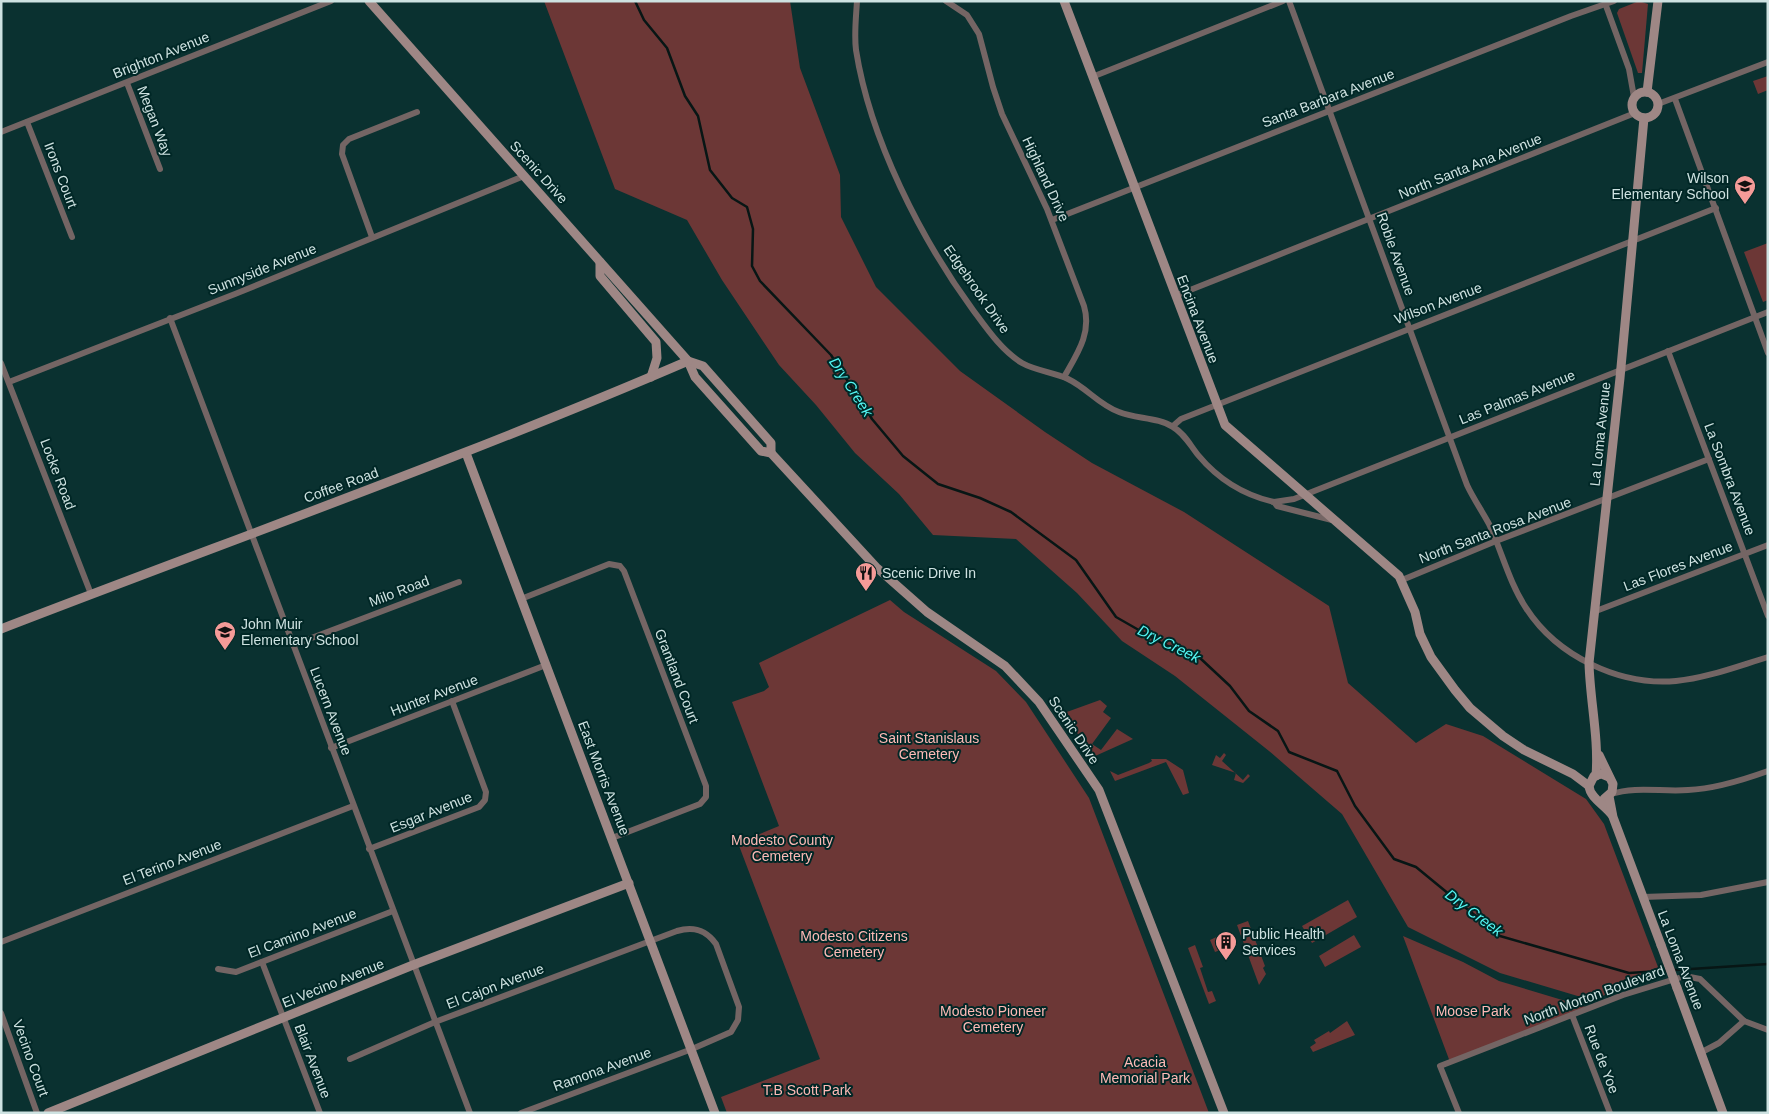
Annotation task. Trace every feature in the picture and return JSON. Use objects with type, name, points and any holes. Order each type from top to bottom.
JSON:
[{"type":"main road","name":"Scenic Drive","points":[[369,1],[688,361],[695,377],[761,452],[770,453],[876,567],[928,612],[1005,666],[1039,702],[1099,790],[1224,1113]]},
{"type":"main road","name":"Encina Avenue","points":[[1064,1],[1216,405],[1226,427],[1402,580]]},
{"type":"main road","points":[[1647,92],[1658,1]]},
{"type":"main road","points":[[1640,92],[1647,92],[1656,97],[1658,104],[1652,115],[1644,118],[1635,113],[1632,103],[1634,97],[1640,92]]},
{"type":"main road","name":"La Loma Avenue","points":[[1595,776],[1598,752],[1590,693],[1589,662],[1596,611],[1644,118]]},
{"type":"main road","points":[[600,262],[600,276],[656,342],[657,358],[651,378]]},
{"type":"main road","name":"Scenic Drive","points":[[688,361],[703,366],[771,443],[770,453]]},
{"type":"main road","name":"Coffee Road","points":[[1,629],[250,533],[466,453],[651,378],[688,361]]},
{"type":"main road","name":"East Morris Avenue","points":[[466,453],[715,1113]]},
{"type":"main road","points":[[1402,580],[1415,612],[1420,634],[1442,674],[1460,696],[1503,736],[1541,760],[1573,774],[1589,786],[1591,794],[1598,799],[1610,795],[1611,780],[1602,774],[1595,776],[1573,774]]},
{"type":"main road","name":"La Loma Avenue","points":[[1598,752],[1611,780]]},
{"type":"main road","points":[[1589,786],[1595,776]]},
{"type":"main road","name":"La Loma Avenue","points":[[1610,795],[1614,817],[1723,1113]]},
{"type":"main road","name":"La Loma Avenue","points":[[1598,799],[1614,817]]},
{"type":"main road","name":"El Vecino Avenue","points":[[48,1113],[413,965],[629,882]]},
{"type":"street","name":"Brighton Avenue","points":[[1,132],[331,1]]},
{"type":"street","name":"Edgebrook Drive","points":[[857,1],[856,48],[868,97],[893,169],[930,244],[974,311],[1010,354],[1028,366],[1064,377],[1110,408],[1134,417],[1173,426]]},
{"type":"street","name":"Highland Drive","points":[[946,1],[966,15],[979,34],[1000,108],[1052,220],[1077,284],[1086,316],[1084,339],[1064,377]]},
{"type":"street","points":[[1092,77],[1283,1]]},
{"type":"street","name":"Roble Avenue","points":[[1289,1],[1466,485],[1496,541],[1518,596],[1536,622],[1560,646],[1589,662],[1628,677],[1647,681],[1676,681],[1695,678],[1768,656]]},
{"type":"street","name":"Santa Barbara Avenue","points":[[1052,220],[1571,16],[1614,1]]},
{"type":"street","points":[[1605,3],[1629,69],[1634,97]]},
{"type":"street","points":[[1658,104],[1768,62]]},
{"type":"street","name":"Megan Way","points":[[127,83],[160,169]]},
{"type":"street","points":[[1675,99],[1768,353]]},
{"type":"street","points":[[372,238],[342,154],[344,145],[348,139],[417,112]]},
{"type":"street","name":"North Santa Ana Avenue","points":[[1175,296],[1635,113]]},
{"type":"street","name":"Irons Court","points":[[27,122],[72,237]]},
{"type":"street","name":"Sunnyside Avenue","points":[[8,382],[235,294],[524,176]]},
{"type":"street","name":"Wilson Avenue","points":[[1173,426],[1181,418],[1716,208]]},
{"type":"street","name":"Las Palmas Avenue","points":[[1304,495],[1768,312]]},
{"type":"street","name":"Lucern Avenue","points":[[170,318],[470,1113]]},
{"type":"street","name":"La Sombra Avenue","points":[[1668,351],[1768,616]]},
{"type":"street","name":"Locke Road","points":[[1,363],[90,594]]},
{"type":"street","points":[[1173,426],[1224,480],[1245,492],[1274,502],[1277,506],[1334,521]]},
{"type":"street","name":"North Santa Rosa Avenue","points":[[1402,580],[1496,541],[1709,459]]},
{"type":"street","points":[[1274,502],[1304,495]]},
{"type":"street","name":"Las Flores Avenue","points":[[1596,611],[1768,545]]},
{"type":"street","name":"Grantland Court","points":[[521,599],[608,564],[620,566],[624,570],[706,786],[706,797],[700,804],[612,838]]},
{"type":"street","name":"Milo Road","points":[[293,645],[459,582]]},
{"type":"street","name":"Hunter Avenue","points":[[332,748],[546,665]]},
{"type":"street","name":"Esgar Avenue","points":[[369,849],[480,807],[485,800],[486,792],[452,701]]},
{"type":"street","points":[[1610,795],[1630,789],[1690,790],[1749,778],[1768,771]]},
{"type":"street","points":[[1611,780],[1630,789]]},
{"type":"street","name":"El Terino Avenue","points":[[1,942],[353,806]]},
{"type":"street","points":[[1643,897],[1701,895],[1768,882]]},
{"type":"street","name":"El Camino Avenue","points":[[218,969],[236,972],[393,911]]},
{"type":"street","name":"El Cajon Avenue","points":[[350,1059],[435,1022],[686,928],[693,928],[706,933],[716,944],[738,1004],[738,1020],[725,1036],[692,1049]]},
{"type":"street","name":"Blair Avenue","points":[[262,962],[320,1113]]},
{"type":"street","name":"North Morton Boulevard","points":[[1460,1113],[1440,1066],[1623,995],[1690,976],[1700,979],[1744,1021],[1768,1030]]},
{"type":"street","name":"Vecino Court","points":[[1,1013],[37,1113]]},
{"type":"street","name":"Rue de Yoe","points":[[1572,1015],[1610,1113]]},
{"type":"street","points":[[1702,1052],[1719,1043],[1744,1021]]},
{"type":"street","name":"Ramona Avenue","points":[[521,1113],[692,1049]]},
{"type":"green space","points":[[544,1],[790,1],[800,68],[840,175],[841,217],[876,287],[960,371],[1045,432],[1092,463],[1184,512],[1329,606],[1348,683],[1416,743],[1446,724],[1483,736],[1586,799],[1604,824],[1661,975],[1591,1000],[1500,973],[1408,927],[1342,814],[1269,751],[1175,676],[1122,641],[1077,593],[1016,539],[933,535],[899,494],[855,453],[816,405],[779,365],[722,280],[687,220],[615,189]]},
{"type":"green space","points":[[1639,1],[1648,4],[1642,73],[1638,73],[1617,13],[1619,9]]},
{"type":"green space","points":[[1768,76],[1768,90],[1758,94],[1753,81]]},
{"type":"green space","points":[[1768,243],[1768,300],[1763,302],[1744,252]]},
{"type":"green space","points":[[890,600],[904,612],[996,671],[1026,702],[1089,798],[1209,1113],[727,1113],[721,1097],[820,1059],[738,843],[779,826],[732,702],[764,691],[769,687],[759,663]]},
{"type":"green space","points":[[1100,700],[1107,706],[1103,712],[1111,718],[1092,744],[1101,750],[1117,729],[1133,739],[1093,757],[1064,713]]},
{"type":"green space","points":[[1224,753],[1226,755],[1222,761],[1235,773],[1212,765],[1216,755],[1220,758]]},
{"type":"green space","points":[[1151,759],[1166,759],[1183,770],[1189,793],[1183,795],[1166,762],[1115,781],[1110,771],[1118,775],[1149,763],[1152,761]]},
{"type":"green space","points":[[1236,774],[1243,780],[1248,774],[1250,776],[1243,783],[1234,780]]},
{"type":"green space","points":[[1348,900],[1357,917],[1312,943],[1302,926]]},
{"type":"green space","points":[[1248,921],[1265,966],[1263,968],[1266,974],[1259,985],[1237,925]]},
{"type":"green space","points":[[1223,934],[1228,947],[1215,952],[1210,940]]},
{"type":"green space","points":[[1354,935],[1361,947],[1325,967],[1319,956]]},
{"type":"green space","name":"Moose Park","points":[[1403,936],[1463,962],[1499,981],[1589,1008],[1450,1062]]},
{"type":"green space","points":[[1195,945],[1203,967],[1200,968],[1208,992],[1212,991],[1216,1001],[1209,1004],[1188,948]]},
{"type":"green space","points":[[1347,1021],[1355,1035],[1313,1052],[1310,1047],[1316,1043],[1314,1040],[1329,1031],[1330,1033]]},
{"type":"waterway","name":"Dry Creek","points":[[635,1],[644,20],[667,48],[685,96],[698,116],[710,170],[732,198],[747,207],[753,229],[752,266],[760,281],[831,355],[872,419],[903,456],[938,484],[980,498],[1011,512],[1076,560],[1116,617],[1165,645],[1200,658],[1230,686],[1249,711],[1278,731],[1289,752],[1337,771],[1355,806],[1394,859],[1416,867],[1500,936],[1629,973],[1768,964]]},
{"type":"place","name":"Wilson Elementary School","points":[[1745,205]]},
{"type":"place","name":"Scenic Drive In","points":[[866,592]]},
{"type":"place","name":"John Muir Elementary School","points":[[225,651]]},
{"type":"place","name":"Public Health Services","points":[[1226,961]]},
{"type":"park label","name":"Saint Stanislaus Cemetery","points":[[929,746]]},
{"type":"park label","name":"Modesto County Cemetery","points":[[782,848]]},
{"type":"park label","name":"Modesto Citizens Cemetery","points":[[854,944]]},
{"type":"park label","name":"Modesto Pioneer Cemetery","points":[[993,1020]]},
{"type":"park label","name":"Acacia Memorial Park","points":[[1145,1070]]},
{"type":"park label","name":"T.B Scott Park","points":[[807,1090]]}]
